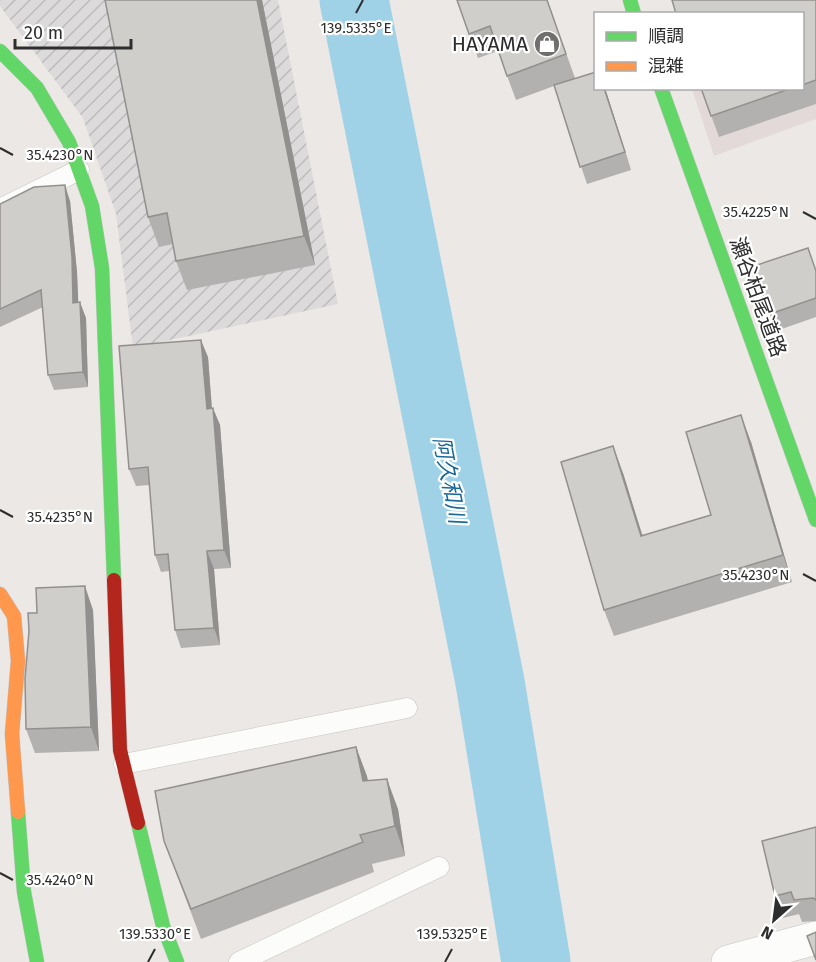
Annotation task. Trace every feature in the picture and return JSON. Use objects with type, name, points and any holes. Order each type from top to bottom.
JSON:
[{"type":"street","points":[[0,51],[37,88],[69,142],[92,206],[102,267],[120,750],[163,926],[177,962]]},
{"type":"street","name":"瀬谷柏尾道路","points":[[662,90],[816,520]]},
{"type":"street","points":[[0,594],[14,616],[18,661],[12,734],[24,892],[37,962]]},
{"type":"street","points":[[728,962],[816,938]]},
{"type":"lane","points":[[0,209],[79,170]]},
{"type":"lane","points":[[123,764],[407,708]]},
{"type":"lane","points":[[238,962],[440,867]]},
{"type":"shaded area","points":[[0,0],[278,0],[338,304],[133,348],[116,214],[83,118],[0,6]]},
{"type":"shaded area","points":[[816,0],[816,119],[714,156],[692,90],[804,90],[804,12]]},
{"type":"building","points":[[105,0],[257,0],[304,236],[176,261],[167,213],[148,217]]},
{"type":"building","points":[[457,0],[547,0],[566,54],[507,76],[490,26],[469,34]]},
{"type":"building","points":[[672,0],[816,0],[816,80],[804,84],[804,12],[675,12]]},
{"type":"building","points":[[594,73],[594,90],[605,90],[625,152],[580,167],[554,85]]},
{"type":"building","points":[[702,90],[786,90],[711,116]]},
{"type":"building","points":[[65,185],[72,257],[73,303],[80,302],[83,372],[48,375],[41,290],[0,309],[0,204],[34,187]]},
{"type":"building","points":[[808,248],[816,271],[816,298],[770,314],[754,266]]},
{"type":"building","points":[[201,340],[207,409],[213,408],[224,550],[207,551],[214,628],[175,630],[168,554],[155,555],[148,467],[129,469],[119,346]]},
{"type":"building","points":[[741,415],[783,555],[604,610],[561,462],[613,446],[641,536],[711,515],[686,432]]},
{"type":"building","points":[[85,586],[91,727],[26,729],[25,679],[29,631],[28,613],[37,613],[36,588]]},
{"type":"building","points":[[356,747],[363,781],[387,779],[395,826],[360,835],[363,842],[191,909],[164,841],[155,791]]},
{"type":"building","points":[[816,827],[816,900],[813,898],[794,900],[791,892],[775,896],[762,841]]},
{"type":"building","points":[[816,932],[816,960],[807,936]]},
{"type":"waterway","name":"阿久和川","points":[[354,0],[490,682],[536,962]]},
{"type":"traffic: fast","points":[[630,0],[633,12]]},
{"type":"traffic: fast","points":[[0,51],[37,88],[69,142],[92,206],[102,268],[114,580]]},
{"type":"traffic: fast","points":[[662,90],[816,520]]},
{"type":"traffic: fast","points":[[18,812],[24,892],[37,962]]},
{"type":"traffic: fast","points":[[138,823],[163,926],[177,962]]},
{"type":"traffic: slow","points":[[0,594],[14,616],[18,661],[12,734],[18,812]]},
{"type":"traffic: jam","points":[[114,580],[120,750],[138,823]]},
{"type":"place","name":"HAYAMA","points":[[547,44]]}]
